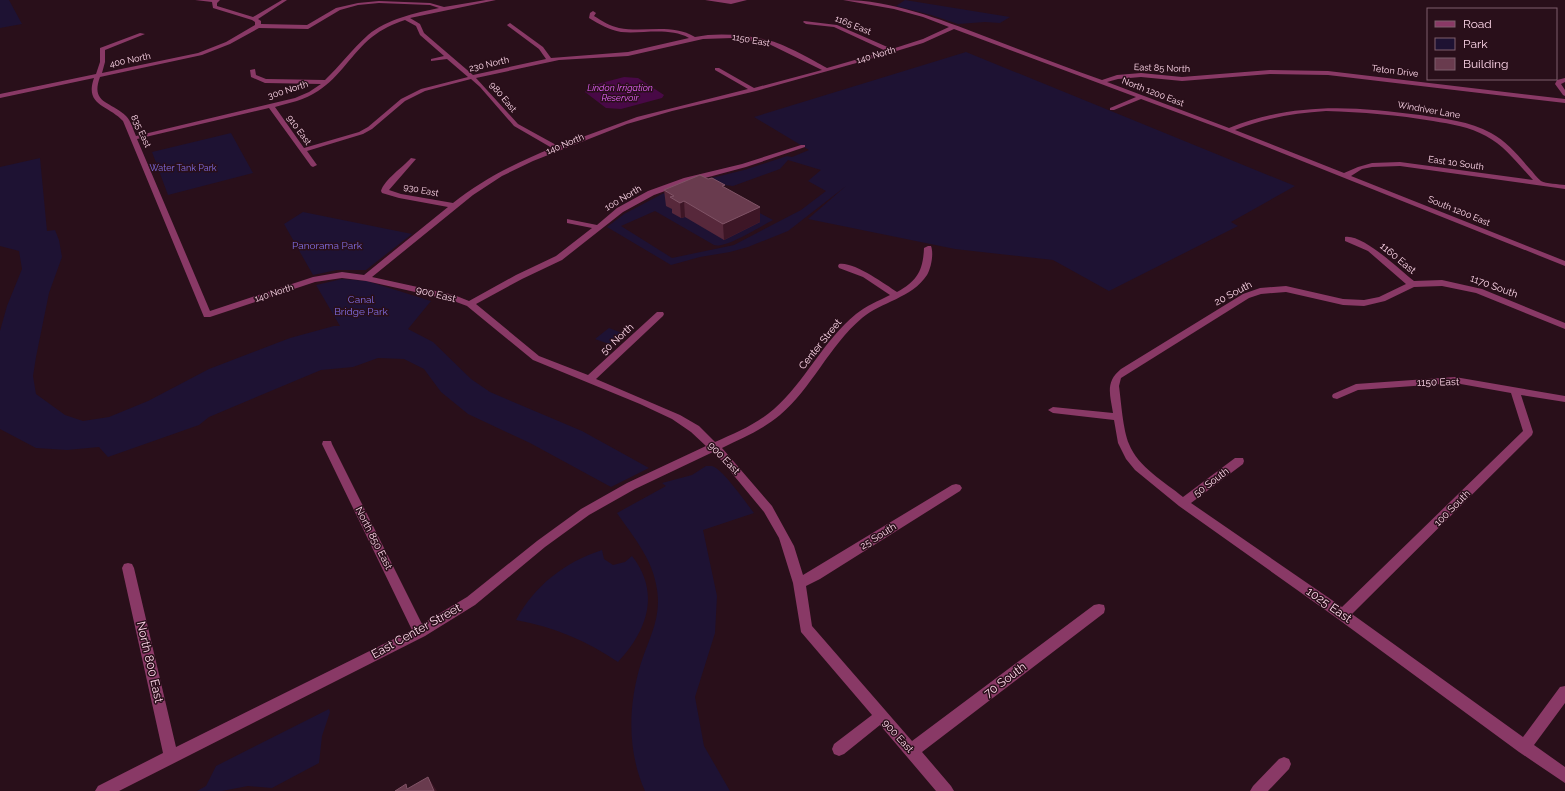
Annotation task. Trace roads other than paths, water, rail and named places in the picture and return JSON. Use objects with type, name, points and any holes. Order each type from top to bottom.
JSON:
[{"type":"street","points":[[197,0],[217,0],[214,4],[215,7],[254,19],[258,21],[258,26],[308,26],[315,24],[333,12],[352,3],[379,2],[430,4],[439,6],[445,10]]},
{"type":"street","points":[[254,19],[285,0]]},
{"type":"street","name":"300 North","points":[[134,138],[271,106],[310,94],[326,82],[373,33],[382,28],[406,18],[494,0]]},
{"type":"street","points":[[707,0],[736,2],[745,0]]},
{"type":"street","points":[[845,0],[904,10],[954,27]]},
{"type":"street","points":[[593,13],[591,17],[609,27],[619,30],[674,32],[688,35],[694,39]]},
{"type":"street","name":"980 East","points":[[406,18],[418,25],[422,34],[472,77],[516,125],[557,148]]},
{"type":"street","name":"1165 East","points":[[806,22],[835,26],[891,50]]},
{"type":"street","name":"400 North","points":[[0,96],[208,51],[228,43],[258,26]]},
{"type":"street","points":[[510,26],[541,48],[549,59]]},
{"type":"street","name":"140 North","points":[[207,315],[313,280],[342,275],[366,278],[481,185],[499,174],[601,130],[675,108],[722,99],[922,42],[941,31],[954,27]]},
{"type":"street","name":"North 1200 East","points":[[954,27],[1229,130],[1345,176]]},
{"type":"street","name":"835 East","points":[[142,34],[102,49],[103,63],[95,87],[98,99],[122,115],[126,120],[207,315]]},
{"type":"street","name":"1150 East","points":[[694,39],[716,36],[733,36],[764,41],[782,47],[826,70]]},
{"type":"street","name":"230 North","points":[[303,150],[361,133],[370,128],[403,100],[423,90],[549,59],[628,54],[694,39]]},
{"type":"street","points":[[433,60],[449,57]]},
{"type":"street","points":[[717,69],[754,90]]},
{"type":"street","points":[[253,70],[253,76],[265,81],[326,82]]},
{"type":"street","name":"East 85 North","points":[[1102,82],[1125,76],[1141,75],[1182,79],[1270,72]]},
{"type":"street","name":"Teton Drive","points":[[1270,72],[1328,73],[1565,101]]},
{"type":"street","points":[[1565,80],[1559,81],[1558,84],[1565,94]]},
{"type":"street","points":[[1112,109],[1141,97]]},
{"type":"street","name":"910 East","points":[[271,106],[313,165]]},
{"type":"street","name":"Windriver Lane","points":[[1229,130],[1244,122],[1264,116],[1292,111],[1342,110],[1387,112],[1456,123],[1490,135],[1518,160],[1540,184]]},
{"type":"street","name":"100 North","points":[[470,304],[519,277],[559,258],[620,210],[660,190],[687,180],[744,166],[803,146]]},
{"type":"street","name":"930 East","points":[[413,159],[408,167],[386,187],[385,191],[399,196],[454,206]]},
{"type":"street","name":"East 10 South","points":[[1345,176],[1360,168],[1372,165],[1400,164],[1565,187]]},
{"type":"street","name":"South 1200 East","points":[[1345,176],[1561,262]]},
{"type":"street","points":[[570,221],[597,227]]},
{"type":"street","name":"1160 East","points":[[1348,239],[1371,249],[1412,284]]},
{"type":"street","name":"Center Street","points":[[714,446],[752,429],[774,414],[793,395],[843,331],[860,315],[922,279],[927,269],[929,258],[928,248]]},
{"type":"street","points":[[1561,262],[1565,256]]},
{"type":"street","points":[[842,266],[866,275],[896,295]]},
{"type":"street","name":"900 East","points":[[366,278],[454,298],[470,304],[530,354],[552,365],[667,411],[695,429],[714,446],[742,476],[768,509],[784,537],[799,583],[806,628],[880,716],[946,791]]},
{"type":"street","name":"1170 South","points":[[1412,284],[1442,283],[1464,286],[1565,326]]},
{"type":"street","name":"20 South","points":[[1119,417],[1114,386],[1117,377],[1124,370],[1246,296],[1260,291],[1286,289],[1343,302],[1364,303],[1382,300],[1412,284]]},
{"type":"street","name":"50 North","points":[[589,380],[660,314]]},
{"type":"street","name":"1150 East","points":[[1337,396],[1356,386],[1455,380],[1565,399]]},
{"type":"street","name":"100 South","points":[[1343,615],[1528,432],[1515,390]]},
{"type":"street","points":[[1053,410],[1119,417]]},
{"type":"street","name":"1025 East","points":[[1119,417],[1123,443],[1130,456],[1139,467],[1183,503],[1343,615],[1565,776]]},
{"type":"street","name":"North 850 East","points":[[327,444],[420,632]]},
{"type":"street","name":"East Center Street","points":[[103,791],[420,632],[469,602],[584,512],[714,446]]},
{"type":"street","name":"50 South","points":[[1183,503],[1238,461]]},
{"type":"street","name":"25 South","points":[[799,583],[816,575],[956,488]]},
{"type":"street","name":"North 800 East","points":[[128,568],[171,756]]},
{"type":"street","name":"70 South","points":[[911,751],[1099,609]]},
{"type":"street","points":[[1524,747],[1565,692]]},
{"type":"street","points":[[839,749],[880,716]]},
{"type":"street","points":[[1258,791],[1284,764]]},
{"type":"water","name":"Lindon Irrigation Reservoir","points":[[624,77],[638,78],[664,95],[662,98],[621,109],[606,108],[585,92],[590,86]]},
{"type":"park label","name":"Water Tank Park","points":[[183,168]]},
{"type":"park label","name":"Panorama Park","points":[[327,245]]},
{"type":"park label","name":"Canal Bridge Park","points":[[361,304]]}]
